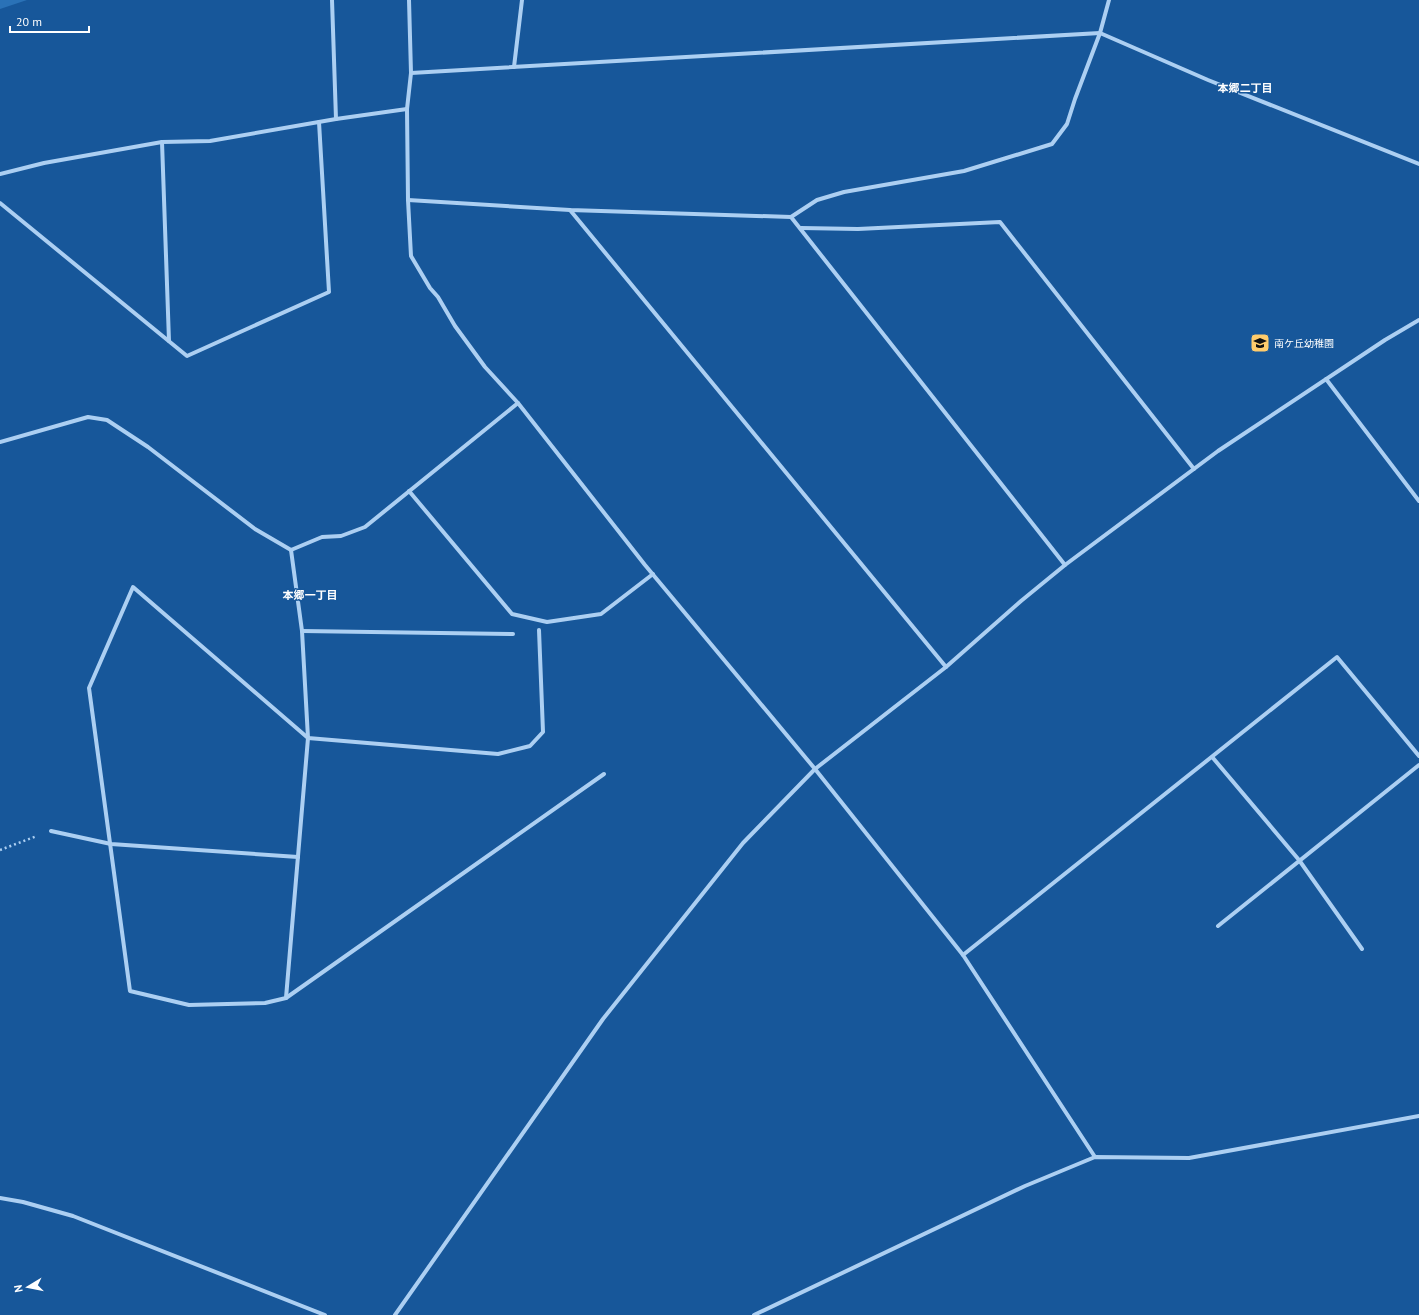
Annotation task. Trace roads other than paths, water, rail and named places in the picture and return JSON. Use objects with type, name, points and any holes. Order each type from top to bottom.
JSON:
[{"type":"street","points":[[332,0],[336,119]]},
{"type":"street","points":[[409,0],[411,73],[407,109],[408,200],[411,256],[459,332],[484,367],[518,403],[653,574],[815,769],[963,955],[1094,1157]]},
{"type":"street","points":[[514,68],[522,0]]},
{"type":"street","points":[[408,200],[570,210],[791,216],[817,200],[844,192],[964,171],[1052,144],[1067,124],[1100,33],[1109,0]]},
{"type":"street","points":[[411,73],[1100,33],[1208,80],[1419,164]]},
{"type":"street","points":[[0,174],[44,163],[162,142],[210,141],[336,119],[407,109]]},
{"type":"street","points":[[0,203],[186,356],[329,292],[319,122]]},
{"type":"street","points":[[162,142],[169,341]]},
{"type":"street","points":[[570,210],[946,667]]},
{"type":"street","points":[[791,216],[1065,565]]},
{"type":"street","points":[[800,228],[858,229],[1000,222],[1194,469]]},
{"type":"street","points":[[395,1315],[603,1020],[743,843],[815,769],[946,667],[1021,601],[1065,565],[1218,451],[1385,340],[1419,320]]},
{"type":"street","points":[[1326,379],[1419,501]]},
{"type":"street","points":[[291,550],[322,537],[341,536],[365,527],[518,403]]},
{"type":"street","points":[[0,442],[88,417],[107,420],[148,447],[255,529],[291,550]]},
{"type":"street","points":[[409,491],[512,614],[547,622],[602,614],[653,574]]},
{"type":"street","points":[[286,998],[308,738],[302,630],[291,550]]},
{"type":"street","points":[[539,630],[543,732],[530,746],[498,754],[308,738],[133,587],[89,688],[130,991],[189,1005],[265,1003],[286,998],[604,774]]},
{"type":"street","points":[[302,630],[512,634]]},
{"type":"street","points":[[963,955],[1337,658],[1419,756]]},
{"type":"street","points":[[1213,758],[1299,860],[1362,949]]},
{"type":"street","points":[[1218,926],[1419,765]]},
{"type":"street","points":[[51,831],[111,844],[298,857]]},
{"type":"street","points":[[754,1315],[1024,1186],[1094,1157],[1189,1158],[1419,1116]]},
{"type":"street","points":[[0,1198],[23,1202],[73,1216],[325,1315]]},
{"type":"place","name":"南ケ丘幼稚園","points":[[1260,343]]},
{"type":"district","name":"本郷二丁目","points":[[1245,88]]},
{"type":"district","name":"本郷一丁目","points":[[310,595]]}]
